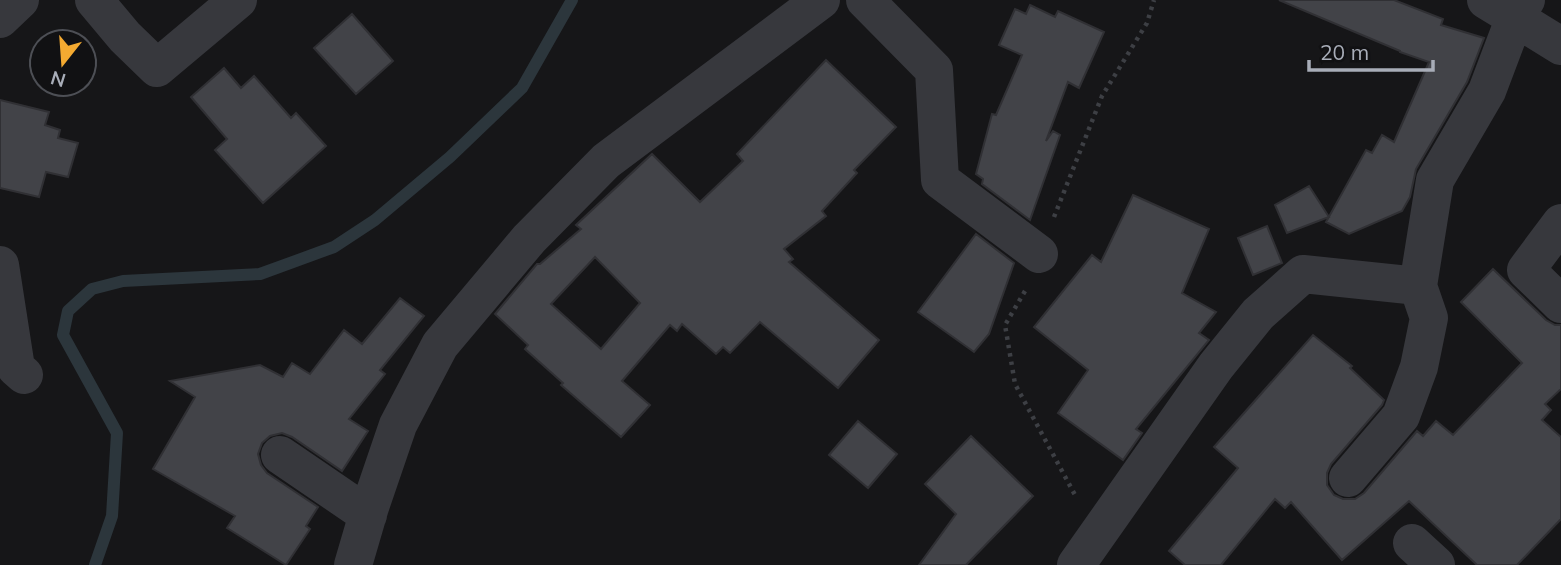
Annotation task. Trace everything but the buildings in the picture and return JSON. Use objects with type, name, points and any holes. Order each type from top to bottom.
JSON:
[{"type":"street","points":[[0,19],[20,0]]},
{"type":"street","points":[[94,0],[125,37],[157,68],[238,0]]},
{"type":"street","points":[[353,565],[398,425],[440,345],[529,239],[606,161],[821,0]]},
{"type":"street","points":[[865,0],[934,70],[940,180],[1039,254]]},
{"type":"street","points":[[1348,478],[1401,416],[1419,367],[1429,318],[1418,286],[1435,180],[1487,91],[1509,6],[1561,46]]},
{"type":"street","points":[[1561,223],[1526,270],[1561,304]]},
{"type":"street","points":[[0,265],[16,368],[24,375]]},
{"type":"street","points":[[1076,565],[1216,366],[1258,314],[1303,274],[1418,286]]},
{"type":"street","points":[[280,455],[368,515]]},
{"type":"waterway","points":[[95,565],[112,516],[117,433],[63,335],[68,311],[92,289],[123,281],[260,274],[334,247],[375,220],[450,157],[522,88],[572,0]]}]
